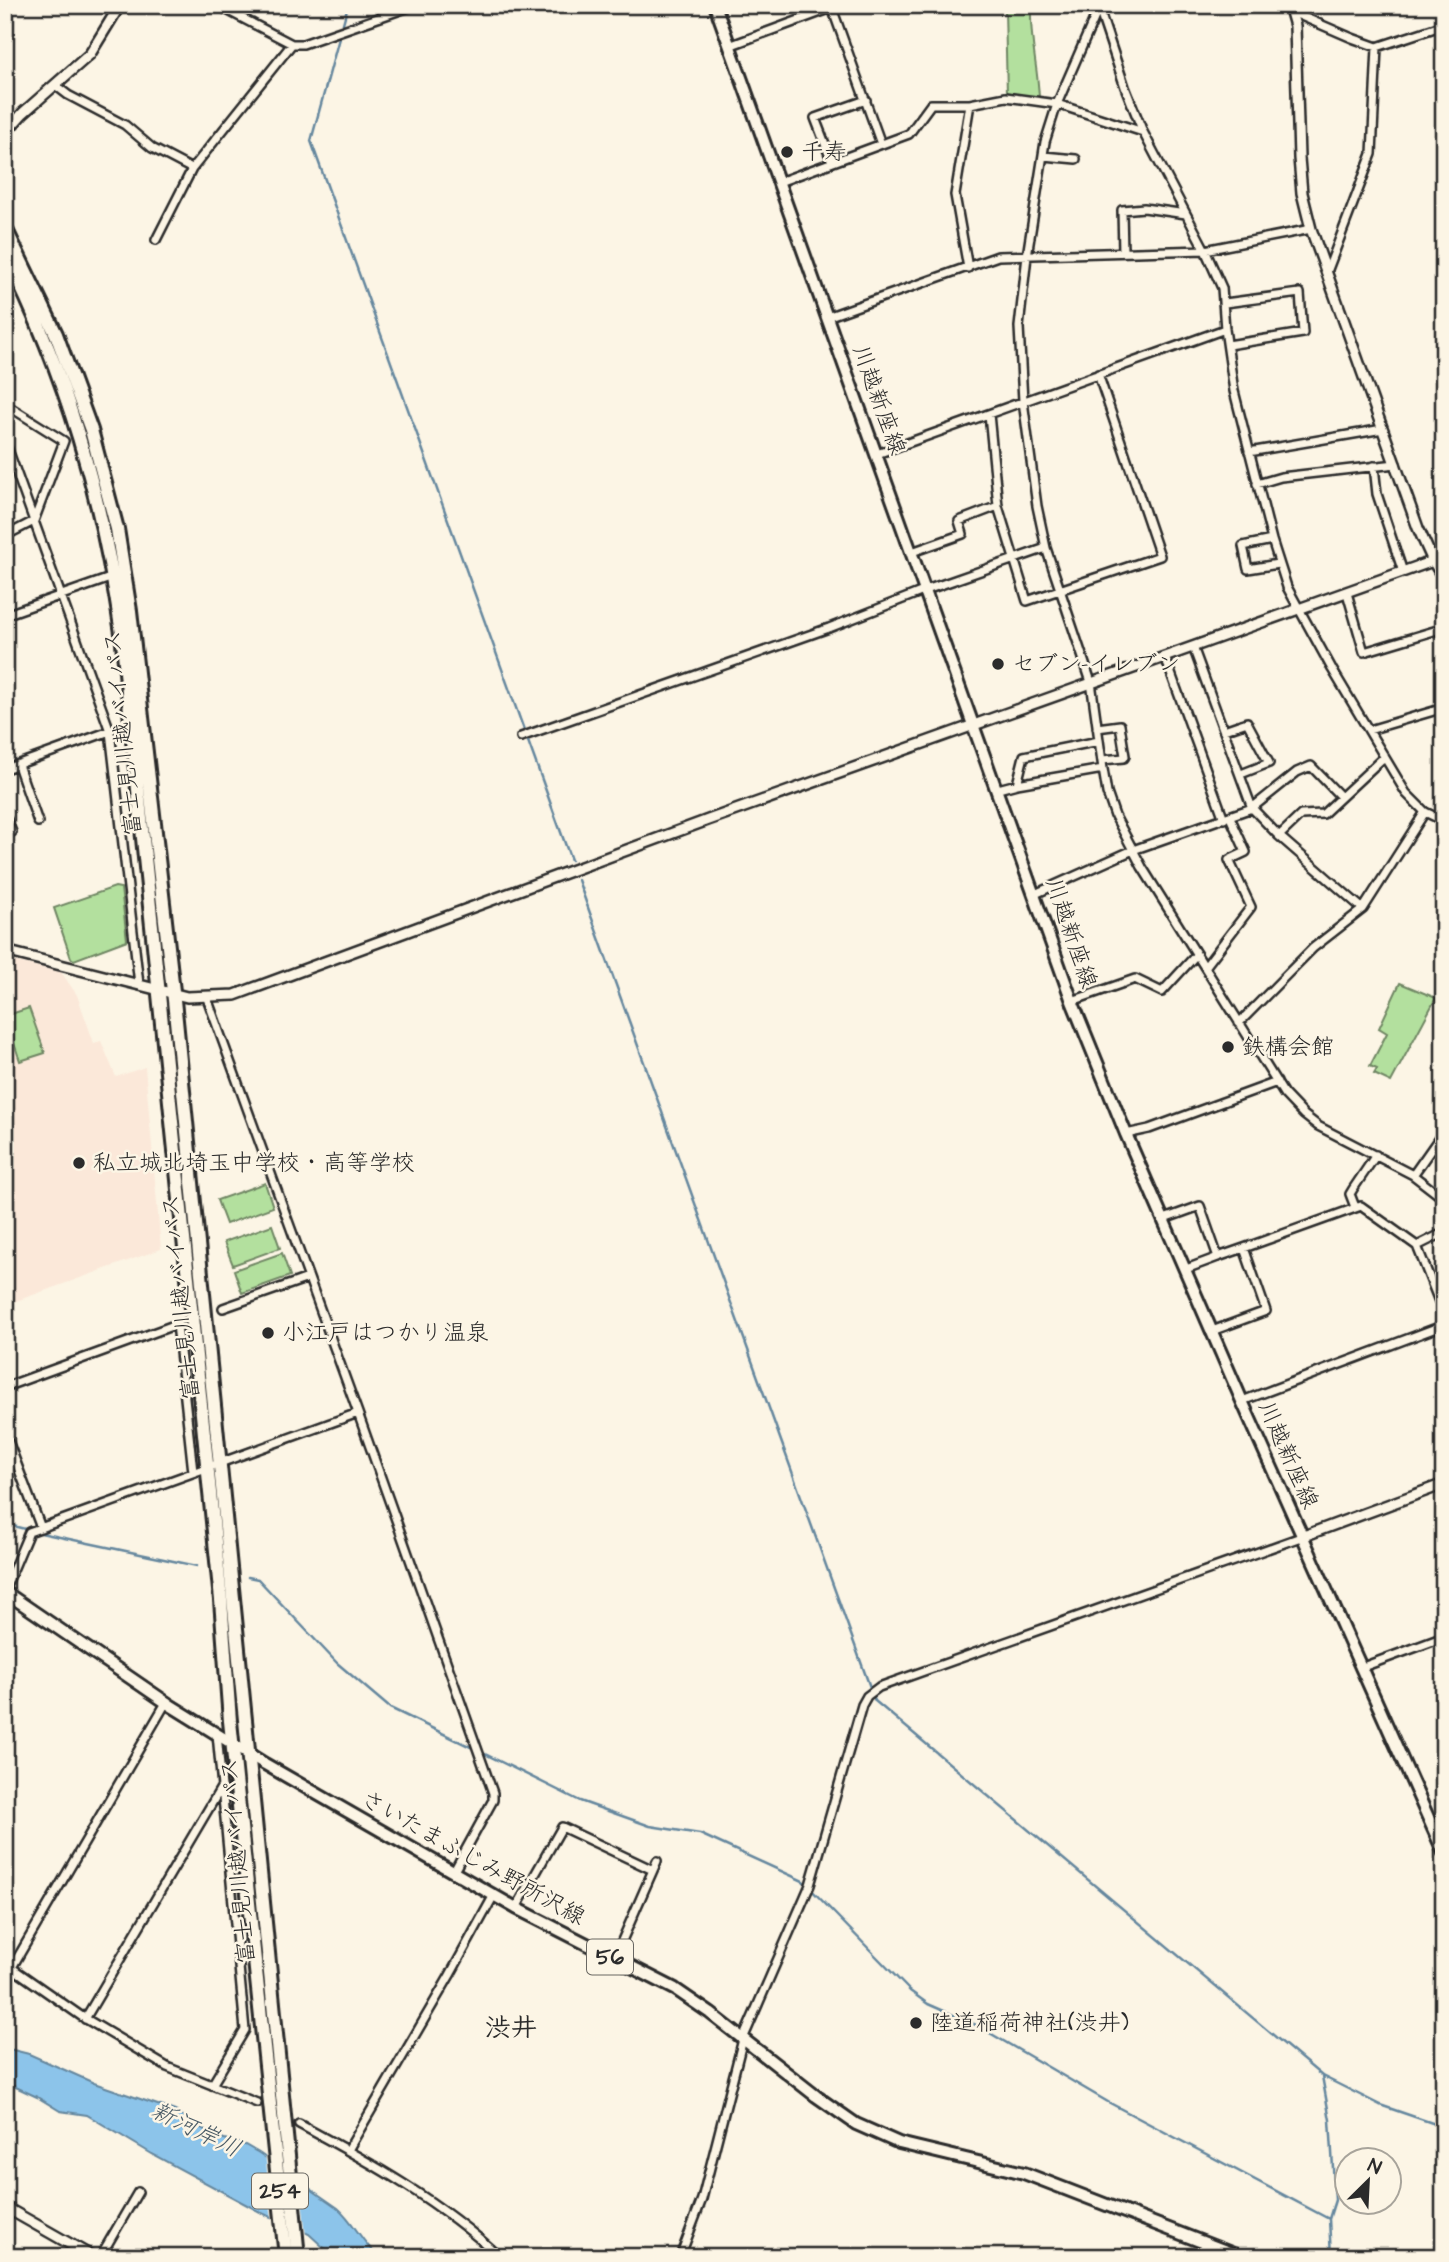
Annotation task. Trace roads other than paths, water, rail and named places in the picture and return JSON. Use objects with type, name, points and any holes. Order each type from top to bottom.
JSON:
[{"type":"highway","name":"富士見川越バイパス","points":[[5,228],[40,296],[91,430],[117,529],[138,672],[173,993],[232,1744],[273,2127],[290,2256]]},
{"type":"highway","name":"富士見川越バイパス","points":[[5,253],[35,314],[72,410],[100,510],[113,577],[129,694],[157,988],[212,1465],[249,1754],[286,2133],[290,2256]]},
{"type":"main road","name":"川越新座線","points":[[715,5],[975,723],[1072,1000],[1126,1134],[1301,1537],[1444,1853]]},
{"type":"main road","name":"さいたまふじみ野所沢線","points":[[5,1591],[232,1744],[516,1908],[675,1989],[834,2110],[885,2138],[1024,2173],[1080,2193],[1229,2255],[1241,2257]]},
{"type":"street","points":[[5,133],[23,113],[94,49],[120,5]]},
{"type":"street","points":[[217,5],[292,44],[303,44],[415,5]]},
{"type":"street","points":[[729,46],[840,5]]},
{"type":"street","points":[[1099,6],[1057,104],[1045,142],[1019,327],[1023,401],[1037,506],[1046,548],[1091,682],[1107,793],[1115,816],[1133,850],[1284,1094],[1311,1121],[1413,1175],[1444,1199]]},
{"type":"street","points":[[1099,6],[1125,87],[1143,132],[1222,288],[1234,391],[1278,564],[1332,669],[1406,793],[1424,812],[1444,821]]},
{"type":"street","points":[[832,8],[881,144]]},
{"type":"street","points":[[1290,9],[1377,47],[1444,25]]},
{"type":"street","points":[[1290,9],[1295,26],[1301,181],[1311,229],[1396,464],[1433,561],[1444,579]]},
{"type":"street","points":[[156,240],[192,169],[292,44]]},
{"type":"street","points":[[1327,272],[1372,154],[1377,47]]},
{"type":"street","points":[[55,85],[68,95],[125,125],[152,148],[192,169]]},
{"type":"street","points":[[779,182],[909,134],[931,104],[970,104],[1006,97],[1057,104],[1143,132]]},
{"type":"street","points":[[832,162],[815,118],[866,100]]},
{"type":"street","points":[[968,268],[955,195],[970,104]]},
{"type":"street","points":[[1043,156],[1076,159]]},
{"type":"street","points":[[1124,252],[1122,210],[1144,208],[1186,214]]},
{"type":"street","points":[[827,317],[998,256],[1205,250],[1311,229]]},
{"type":"street","points":[[1225,303],[1300,293],[1303,334],[1228,345]]},
{"type":"street","points":[[877,454],[1225,329]]},
{"type":"street","points":[[989,414],[998,506],[1027,601],[1160,556],[1098,374]]},
{"type":"street","points":[[5,404],[64,441],[34,521],[5,536]]},
{"type":"street","points":[[1249,452],[1383,429]]},
{"type":"street","points":[[5,441],[110,731],[139,984]]},
{"type":"street","points":[[1257,484],[1281,477],[1396,464]]},
{"type":"street","points":[[1374,466],[1377,494],[1403,572]]},
{"type":"street","points":[[912,552],[963,534],[959,521],[998,506]]},
{"type":"street","points":[[1272,540],[1243,546],[1248,569],[1278,564]]},
{"type":"street","points":[[521,737],[829,628],[1014,557],[1046,548]]},
{"type":"street","points":[[5,951],[173,993],[206,998],[235,995],[975,723],[1433,561]]},
{"type":"street","points":[[5,615],[113,577]]},
{"type":"street","points":[[1347,593],[1364,652],[1444,628]]},
{"type":"street","points":[[1193,647],[1252,808],[1279,836],[1363,909]]},
{"type":"street","points":[[1165,657],[1227,818],[1246,852],[1229,860],[1251,907],[1205,967]]},
{"type":"street","points":[[1369,730],[1444,708]]},
{"type":"street","points":[[1224,730],[1247,722],[1269,763],[1241,774]]},
{"type":"street","points":[[1097,728],[1120,725],[1125,756],[1102,760]]},
{"type":"street","points":[[5,769],[110,731]]},
{"type":"street","points":[[1017,784],[1024,756],[1099,741]]},
{"type":"street","points":[[1279,836],[1301,815],[1323,814],[1384,757]]},
{"type":"street","points":[[18,765],[38,822]]},
{"type":"street","points":[[1035,894],[1133,850],[1252,808],[1297,772],[1311,766],[1341,797]]},
{"type":"street","points":[[998,789],[1103,769]]},
{"type":"street","points":[[1239,1023],[1313,948],[1363,909],[1424,812]]},
{"type":"street","points":[[5,815],[12,832]]},
{"type":"street","points":[[1072,1000],[1135,979],[1162,992],[1196,955]]},
{"type":"street","points":[[206,998],[493,1793],[493,1800],[453,1872]]},
{"type":"street","points":[[1126,1134],[1149,1129],[1277,1082]]},
{"type":"street","points":[[1413,1175],[1444,1131]]},
{"type":"street","points":[[1355,1207],[1350,1194],[1376,1155]]},
{"type":"street","points":[[1164,1219],[1200,1206],[1218,1257]]},
{"type":"street","points":[[1185,1269],[1361,1206],[1417,1246],[1444,1314]]},
{"type":"street","points":[[1417,1246],[1444,1231]]},
{"type":"street","points":[[1212,1331],[1266,1311],[1244,1248]]},
{"type":"street","points":[[223,1308],[307,1278]]},
{"type":"street","points":[[5,1387],[177,1324],[193,1472]]},
{"type":"street","points":[[1242,1401],[1444,1325]]},
{"type":"street","points":[[5,1591],[29,1532],[358,1413]]},
{"type":"street","points":[[5,1433],[41,1528]]},
{"type":"street","points":[[680,2257],[702,2199],[743,2039],[810,1885],[862,1705],[867,1696],[875,1688],[1444,1484]]},
{"type":"street","points":[[1360,1668],[1444,1637]]},
{"type":"street","points":[[167,1701],[8,1966],[85,2019],[167,2067],[257,2103]]},
{"type":"street","points":[[212,2085],[245,2030],[217,1734]]},
{"type":"street","points":[[85,2019],[222,1785]]},
{"type":"street","points":[[516,1908],[562,1826],[653,1870]]},
{"type":"street","points":[[614,1959],[657,1861]]},
{"type":"street","points":[[348,2150],[494,1895]]},
{"type":"street","points":[[299,2124],[408,2186],[456,2219],[500,2257]]},
{"type":"street","points":[[100,2257],[138,2192]]},
{"type":"street","points":[[5,2207],[93,2257]]},
{"type":"water","name":"新河岸川","points":[[5,2048],[29,2054],[94,2083],[175,2111],[221,2138],[245,2145],[338,2208],[379,2257],[334,2257],[309,2234],[262,2213],[152,2154],[87,2115],[60,2111],[5,2082]]},
{"type":"waterway","points":[[348,5],[311,141],[571,860]]},
{"type":"waterway","points":[[578,880],[875,1701],[1322,2076],[1380,2105],[1444,2127]]},
{"type":"waterway","points":[[5,1524],[29,1530]]},
{"type":"waterway","points":[[36,1532],[197,1566]]},
{"type":"waterway","points":[[248,1577],[258,1579],[337,1663],[390,1708],[475,1749]]},
{"type":"waterway","points":[[481,1752],[580,1801],[650,1826],[700,1834],[803,1881],[910,1991],[928,2004],[976,2025],[1108,2102],[1329,2219]]},
{"type":"waterway","points":[[1322,2076],[1330,2120],[1335,2200],[1329,2219],[1331,2257]]},
{"type":"place","name":"千寿","points":[[787,152]]},
{"type":"place","name":"セブン-イレブン","points":[[998,664]]},
{"type":"place","name":"鉄構会館","points":[[1228,1047]]},
{"type":"place","name":"私立城北埼玉中学校・高等学校","points":[[79,1163]]},
{"type":"place","name":"小江戸はつかり温泉","points":[[268,1333]]},
{"type":"place","name":"陸道稲荷神社(渋井)","points":[[916,2023]]},
{"type":"district","name":"渋井","points":[[511,2028]]}]
